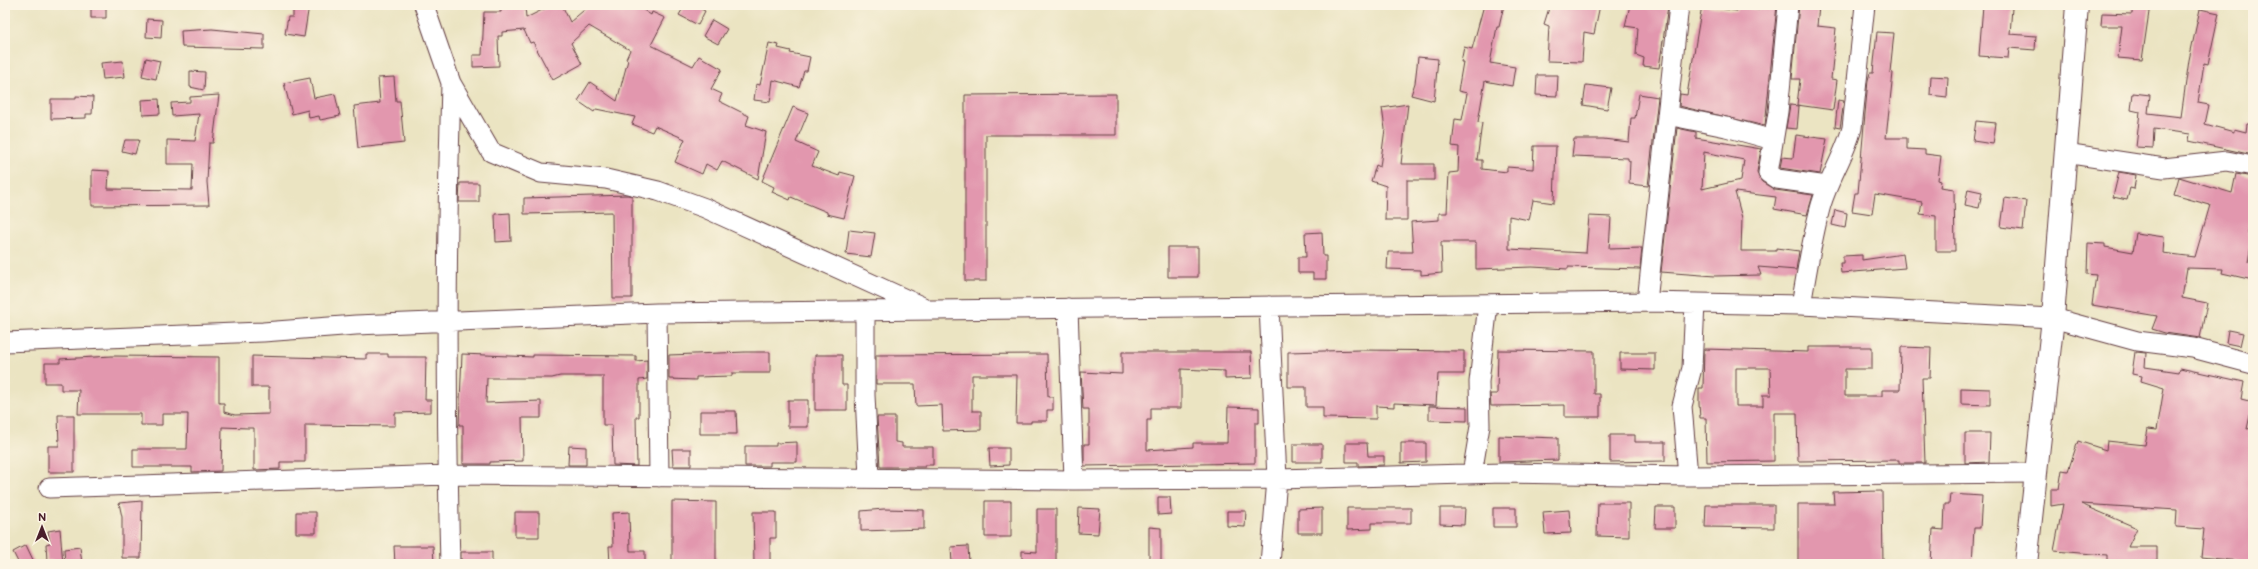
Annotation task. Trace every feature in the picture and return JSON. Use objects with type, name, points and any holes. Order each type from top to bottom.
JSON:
[{"type":"main road","points":[[2026,564],[2053,318],[2064,153],[2077,5]]},
{"type":"street","points":[[424,5],[451,83],[491,152],[541,173],[606,179],[658,191],[705,208],[926,308]]},
{"type":"street","points":[[1647,302],[1678,5]]},
{"type":"street","points":[[1788,5],[1778,112],[1768,174],[1777,179],[1827,186]]},
{"type":"street","points":[[1801,305],[1816,223],[1827,186],[1848,146],[1852,128],[1865,5]]},
{"type":"street","points":[[450,564],[447,476],[448,188],[451,83]]},
{"type":"street","points":[[1667,115],[1726,127],[1773,140]]},
{"type":"street","points":[[2064,153],[2164,168],[2227,161],[2253,166]]},
{"type":"street","points":[[5,342],[263,332],[356,325],[657,313],[865,311],[926,308],[1647,302],[1801,305],[2053,318],[2137,341],[2193,348],[2253,364]]},
{"type":"street","points":[[1688,476],[1682,406],[1692,368],[1695,303]]},
{"type":"street","points":[[1472,474],[1480,434],[1480,382],[1488,304]]},
{"type":"street","points":[[1269,306],[1277,479],[1270,564]]},
{"type":"street","points":[[1068,308],[1074,480]]},
{"type":"street","points":[[865,311],[865,395],[869,477]]},
{"type":"street","points":[[657,313],[659,477]]},
{"type":"street","points":[[49,488],[447,476],[869,477],[1074,480],[1277,479],[1472,474],[1688,476],[2035,473]]},
{"type":"building","points":[[91,5],[106,5],[106,18],[91,18]]},
{"type":"building","points":[[293,5],[309,5],[304,37],[285,34],[288,17],[293,17]]},
{"type":"building","points":[[501,5],[525,5],[526,18],[552,5],[562,5],[570,22],[590,5],[636,5],[651,15],[652,12],[665,18],[651,45],[693,66],[699,56],[722,69],[711,89],[722,94],[719,101],[749,116],[746,125],[766,132],[758,179],[722,161],[717,170],[706,164],[702,174],[675,162],[685,139],[655,126],[652,132],[632,124],[635,117],[596,109],[594,112],[578,101],[590,82],[617,101],[628,60],[626,59],[630,50],[589,26],[571,43],[582,64],[553,80],[533,42],[530,43],[524,30],[502,32],[502,36],[498,36],[499,66],[473,67],[473,55],[482,55],[484,12],[501,12]]},
{"type":"building","points":[[685,5],[693,5],[705,11],[698,25],[679,15]]},
{"type":"building","points":[[1484,5],[1504,5],[1499,27],[1497,27],[1490,63],[1515,67],[1512,86],[1485,81],[1478,122],[1482,123],[1477,160],[1482,160],[1482,169],[1507,172],[1507,167],[1533,169],[1534,146],[1556,146],[1554,203],[1533,200],[1529,220],[1509,216],[1509,249],[1586,253],[1589,216],[1611,217],[1609,249],[1642,248],[1640,269],[1568,267],[1568,269],[1532,267],[1476,269],[1476,242],[1441,242],[1442,273],[1421,275],[1421,270],[1387,269],[1388,252],[1413,252],[1411,222],[1439,220],[1439,213],[1447,213],[1449,173],[1458,172],[1459,147],[1452,146],[1455,119],[1462,120],[1467,93],[1458,91],[1463,62],[1461,62],[1464,47],[1472,49]]},
{"type":"building","points":[[1550,5],[1600,5],[1594,34],[1584,32],[1582,62],[1547,61],[1549,26],[1544,24]]},
{"type":"building","points":[[1630,5],[1668,6],[1659,68],[1643,66],[1644,58],[1636,55],[1638,28],[1625,26]]},
{"type":"building","points":[[1702,5],[1737,11],[1738,7],[1759,10],[1759,5],[1777,5],[1765,126],[1679,106],[1680,94],[1687,95]]},
{"type":"building","points":[[1799,5],[1819,5],[1817,26],[1836,28],[1831,79],[1837,80],[1833,110],[1797,105],[1800,79],[1792,79]]},
{"type":"building","points":[[1983,5],[2008,5],[2008,7],[2012,8],[2010,34],[2036,36],[2035,50],[2009,48],[2008,58],[1979,56]]},
{"type":"building","points":[[2133,5],[2150,5],[2142,60],[2118,58],[2122,26],[2101,26],[2102,13],[2132,14]]},
{"type":"building","points":[[2200,9],[2219,13],[2208,64],[2204,63],[2198,103],[2209,105],[2205,124],[2234,132],[2234,129],[2246,132],[2247,124],[2253,124],[2253,155],[2189,141],[2190,134],[2154,129],[2153,148],[2136,147],[2140,112],[2131,110],[2133,93],[2150,95],[2148,113],[2181,117],[2189,60]]},
{"type":"building","points":[[147,19],[162,20],[161,38],[146,37]]},
{"type":"building","points":[[712,20],[727,29],[718,44],[703,36]]},
{"type":"building","points":[[212,29],[264,34],[264,49],[182,47],[181,31]]},
{"type":"building","points":[[1877,32],[1894,33],[1890,72],[1893,73],[1886,138],[1907,138],[1907,149],[1925,150],[1925,154],[1941,156],[1938,180],[1941,181],[1940,187],[1954,189],[1955,251],[1936,251],[1936,216],[1920,214],[1922,202],[1875,194],[1872,214],[1852,211],[1855,193],[1858,193],[1868,80],[1870,73],[1873,73]]},
{"type":"building","points":[[769,43],[779,45],[778,48],[791,51],[790,53],[810,57],[807,71],[804,71],[799,87],[773,80],[770,102],[754,100],[756,84],[760,85]]},
{"type":"building","points":[[1418,57],[1438,59],[1434,101],[1411,95],[1415,83]]},
{"type":"building","points":[[146,58],[160,61],[156,79],[142,76]]},
{"type":"building","points":[[123,61],[125,77],[103,79],[101,63]]},
{"type":"building","points":[[190,71],[205,72],[204,90],[190,87]]},
{"type":"building","points":[[1537,75],[1558,75],[1557,96],[1536,95]]},
{"type":"building","points":[[1931,76],[1948,77],[1947,97],[1930,95]]},
{"type":"building","points":[[394,77],[396,101],[400,101],[404,143],[358,148],[354,106],[380,103],[378,78]]},
{"type":"building","points":[[310,78],[314,98],[335,94],[340,116],[320,120],[319,116],[309,118],[308,110],[292,114],[284,83]]},
{"type":"building","points":[[1586,85],[1611,88],[1607,109],[1583,105]]},
{"type":"building","points":[[1116,94],[1116,135],[986,135],[986,281],[965,281],[965,95]]},
{"type":"building","points":[[1639,94],[1658,97],[1648,186],[1629,184],[1630,161],[1628,158],[1572,156],[1574,139],[1603,139],[1629,142],[1631,118],[1635,118]]},
{"type":"building","points":[[219,95],[213,143],[209,143],[207,182],[209,205],[92,206],[92,170],[109,171],[108,189],[192,190],[193,164],[167,164],[167,140],[195,141],[199,114],[172,116],[171,103],[190,102],[190,97]]},
{"type":"building","points":[[76,96],[93,97],[92,114],[86,114],[86,118],[51,119],[51,99],[76,99]]},
{"type":"building","points":[[159,99],[160,114],[143,115],[142,100]]},
{"type":"building","points":[[1838,100],[1844,101],[1840,128],[1835,127]]},
{"type":"building","points":[[1408,104],[1401,164],[1434,164],[1434,180],[1407,180],[1407,220],[1385,220],[1386,186],[1371,181],[1376,165],[1380,167],[1385,129],[1382,108]]},
{"type":"building","points":[[1790,105],[1799,106],[1797,129],[1786,128]]},
{"type":"building","points":[[793,107],[808,113],[796,142],[818,152],[812,166],[839,176],[840,172],[855,176],[844,218],[827,214],[827,212],[791,197],[790,200],[772,192],[774,187],[762,181]]},
{"type":"building","points":[[1976,121],[1996,123],[1993,144],[1973,141]]},
{"type":"building","points":[[1677,128],[1696,132],[1696,138],[1761,149],[1757,172],[1762,182],[1775,190],[1813,195],[1807,215],[1774,209],[1776,197],[1735,192],[1742,218],[1741,251],[1776,251],[1776,248],[1799,251],[1796,270],[1758,267],[1761,275],[1715,276],[1661,272]],"holes":[[[1704,152],[1744,160],[1741,180],[1702,189]]]},
{"type":"building","points":[[1796,135],[1827,139],[1820,174],[1780,168],[1782,157],[1793,158]]},
{"type":"building","points":[[125,140],[139,140],[135,154],[122,151]]},
{"type":"building","points":[[2119,172],[2136,175],[2134,189],[2130,188],[2127,200],[2113,197]]},
{"type":"building","points":[[2236,174],[2253,177],[2248,234],[2251,234],[2251,246],[2248,262],[2253,263],[2253,280],[2222,273],[2223,269],[2187,268],[2182,298],[2207,303],[2200,338],[2165,333],[2152,329],[2157,316],[2092,305],[2096,275],[2087,274],[2088,243],[2105,244],[2105,247],[2133,252],[2136,233],[2164,237],[2163,253],[2195,257],[2210,205],[2174,195],[2179,177],[2232,193]]},
{"type":"building","points":[[460,183],[479,183],[479,202],[459,202]]},
{"type":"building","points":[[1968,189],[1982,192],[1979,208],[1965,205]]},
{"type":"building","points":[[632,196],[632,298],[613,298],[612,212],[524,214],[524,198]]},
{"type":"building","points":[[2005,198],[2026,201],[2023,230],[2001,227]]},
{"type":"building","points":[[1835,210],[1847,213],[1845,228],[1832,225]]},
{"type":"building","points":[[510,213],[511,241],[496,242],[495,214]]},
{"type":"building","points":[[849,230],[875,233],[871,257],[846,254]]},
{"type":"building","points":[[1322,232],[1323,256],[1326,256],[1326,279],[1313,279],[1313,273],[1298,273],[1298,257],[1306,257],[1305,233]]},
{"type":"building","points":[[1168,247],[1198,247],[1198,277],[1168,277]]},
{"type":"building","points":[[1903,254],[1905,268],[1841,273],[1840,263],[1843,263],[1843,256],[1862,255],[1862,260]]},
{"type":"building","points":[[2228,330],[2243,333],[2240,346],[2226,343]]},
{"type":"building","points":[[1808,347],[1872,347],[1872,369],[1845,369],[1845,396],[1882,396],[1882,390],[1900,390],[1901,347],[1931,348],[1930,378],[1922,378],[1925,463],[1899,463],[1899,460],[1798,461],[1797,413],[1774,413],[1774,461],[1707,462],[1706,418],[1700,418],[1699,404],[1699,388],[1703,388],[1704,349],[1808,352]],"holes":[[[1736,368],[1770,368],[1771,395],[1763,395],[1763,406],[1736,406]]]},
{"type":"building","points":[[1360,350],[1464,351],[1464,374],[1438,374],[1436,405],[1394,403],[1394,407],[1376,406],[1376,419],[1323,418],[1323,407],[1306,407],[1306,387],[1288,387],[1288,352]]},
{"type":"building","points":[[1498,350],[1594,351],[1594,394],[1600,394],[1600,417],[1565,417],[1565,405],[1491,406],[1490,394],[1497,394]]},
{"type":"building","points":[[770,352],[770,373],[732,373],[732,376],[696,377],[696,380],[669,379],[669,355]]},
{"type":"building","points":[[1122,352],[1251,352],[1252,378],[1225,379],[1225,371],[1181,369],[1181,408],[1151,408],[1151,420],[1147,420],[1147,450],[1193,447],[1193,443],[1227,443],[1228,407],[1259,408],[1259,423],[1255,423],[1255,463],[1084,466],[1084,444],[1089,444],[1089,409],[1083,409],[1081,372],[1122,374]]},
{"type":"building","points":[[2135,352],[2146,353],[2145,367],[2179,372],[2180,368],[2244,382],[2241,399],[2253,402],[2247,429],[2253,428],[2253,564],[2238,564],[2238,561],[2201,557],[2204,529],[2176,527],[2177,510],[2081,504],[2137,528],[2128,547],[2157,547],[2157,562],[2107,562],[2107,555],[2054,551],[2063,504],[2051,506],[2051,489],[2059,489],[2062,470],[2068,471],[2078,441],[2106,450],[2107,441],[2145,445],[2148,429],[2157,430],[2164,388],[2141,381],[2142,376],[2132,374]]},
{"type":"building","points":[[1620,353],[1655,353],[1655,370],[1620,369]]},
{"type":"building","points":[[366,354],[388,354],[388,357],[426,357],[425,400],[431,400],[431,412],[395,413],[395,426],[305,425],[305,462],[280,462],[280,469],[254,470],[254,428],[222,427],[221,471],[192,472],[192,467],[133,467],[133,449],[187,449],[188,414],[162,414],[162,425],[141,425],[141,414],[78,414],[79,390],[61,390],[61,383],[45,383],[45,363],[60,363],[60,359],[112,356],[219,357],[219,403],[224,403],[224,412],[235,415],[269,414],[269,387],[252,387],[252,356],[366,359]]},
{"type":"building","points":[[462,354],[533,357],[533,355],[636,356],[636,361],[647,360],[647,379],[639,380],[639,417],[636,417],[637,466],[613,465],[612,425],[603,425],[603,376],[487,378],[486,403],[541,401],[541,418],[522,418],[523,461],[490,462],[490,464],[463,464],[463,425],[459,425]]},
{"type":"building","points":[[1047,354],[1048,397],[1053,397],[1053,410],[1047,410],[1047,421],[1016,423],[1017,375],[972,375],[972,411],[981,411],[981,430],[943,431],[942,405],[916,406],[915,384],[876,384],[876,355]]},
{"type":"building","points":[[815,355],[842,355],[842,385],[847,385],[847,410],[815,410]]},
{"type":"building","points":[[1961,388],[1990,389],[1990,405],[1961,404]]},
{"type":"building","points":[[788,400],[808,400],[808,427],[788,427]]},
{"type":"building","points":[[1429,406],[1467,407],[1467,421],[1429,420]]},
{"type":"building","points":[[700,411],[736,411],[737,434],[700,434]]},
{"type":"building","points":[[58,415],[74,415],[74,472],[48,472],[48,446],[59,446]]},
{"type":"building","points":[[877,417],[895,417],[895,442],[902,443],[902,447],[933,447],[933,465],[925,465],[925,467],[880,467]]},
{"type":"building","points":[[1965,433],[1990,433],[1989,462],[1965,463]]},
{"type":"building","points":[[1610,435],[1635,435],[1635,442],[1665,442],[1665,461],[1610,462]]},
{"type":"building","points":[[1499,436],[1558,438],[1558,460],[1499,462]]},
{"type":"building","points":[[797,442],[797,462],[770,462],[770,466],[745,466],[745,446],[776,446],[776,443]]},
{"type":"building","points":[[1346,443],[1367,443],[1368,456],[1384,456],[1384,465],[1358,466],[1358,462],[1346,462]]},
{"type":"building","points":[[1401,443],[1426,443],[1426,462],[1401,463]]},
{"type":"building","points":[[1293,444],[1322,444],[1322,462],[1293,462]]},
{"type":"building","points":[[569,446],[586,447],[586,465],[568,465]]},
{"type":"building","points":[[989,448],[1009,448],[1009,465],[990,466]]},
{"type":"building","points":[[672,449],[691,449],[691,466],[673,466]]},
{"type":"building","points":[[1882,491],[1883,564],[1798,564],[1798,504],[1834,504],[1833,492]]},
{"type":"building","points":[[1950,494],[1982,496],[1980,528],[1974,528],[1972,564],[1931,563],[1933,529],[1944,530],[1945,504],[1949,504]]},
{"type":"building","points":[[1158,497],[1170,497],[1171,514],[1158,515]]},
{"type":"building","points":[[142,501],[141,558],[122,558],[122,517],[119,503]]},
{"type":"building","points":[[672,501],[716,502],[716,564],[672,564]]},
{"type":"building","points":[[985,501],[1011,501],[1011,537],[985,537]]},
{"type":"building","points":[[1598,503],[1629,503],[1629,537],[1597,536]]},
{"type":"building","points":[[1706,505],[1774,505],[1774,528],[1705,527]]},
{"type":"building","points":[[1656,507],[1675,507],[1675,528],[1655,528]]},
{"type":"building","points":[[1079,508],[1100,509],[1098,534],[1078,533]]},
{"type":"building","points":[[1322,508],[1322,533],[1298,533],[1298,509]]},
{"type":"building","points":[[1347,508],[1411,508],[1411,523],[1372,523],[1372,529],[1347,530]]},
{"type":"building","points":[[1440,508],[1465,508],[1464,525],[1440,524]]},
{"type":"building","points":[[1493,508],[1516,508],[1516,527],[1493,527]]},
{"type":"building","points":[[884,509],[924,510],[924,529],[861,531],[861,511]]},
{"type":"building","points":[[1037,509],[1056,509],[1056,564],[1022,564],[1022,551],[1037,552]]},
{"type":"building","points":[[1569,510],[1571,533],[1545,534],[1543,512]]},
{"type":"building","points":[[1227,511],[1246,511],[1245,527],[1227,526]]},
{"type":"building","points":[[296,512],[316,512],[316,533],[296,533]]},
{"type":"building","points":[[515,512],[539,512],[539,537],[515,537]]},
{"type":"building","points":[[629,512],[630,551],[645,551],[645,564],[610,564],[609,546],[613,546],[612,513]]},
{"type":"building","points":[[753,512],[776,512],[776,538],[770,538],[770,564],[754,564]]},
{"type":"building","points":[[1149,527],[1161,528],[1161,564],[1149,564]]},
{"type":"building","points":[[60,529],[63,564],[54,564],[53,560],[47,561],[46,544],[50,543],[48,531]]},
{"type":"building","points":[[26,545],[35,564],[19,564],[13,552]]},
{"type":"building","points":[[394,546],[433,546],[434,564],[395,564]]},
{"type":"building","points":[[968,546],[969,563],[952,564],[951,547]]},
{"type":"building","points":[[80,547],[82,564],[65,564],[64,549]]},
{"type":"building","points":[[461,552],[492,552],[492,564],[461,564]]}]
